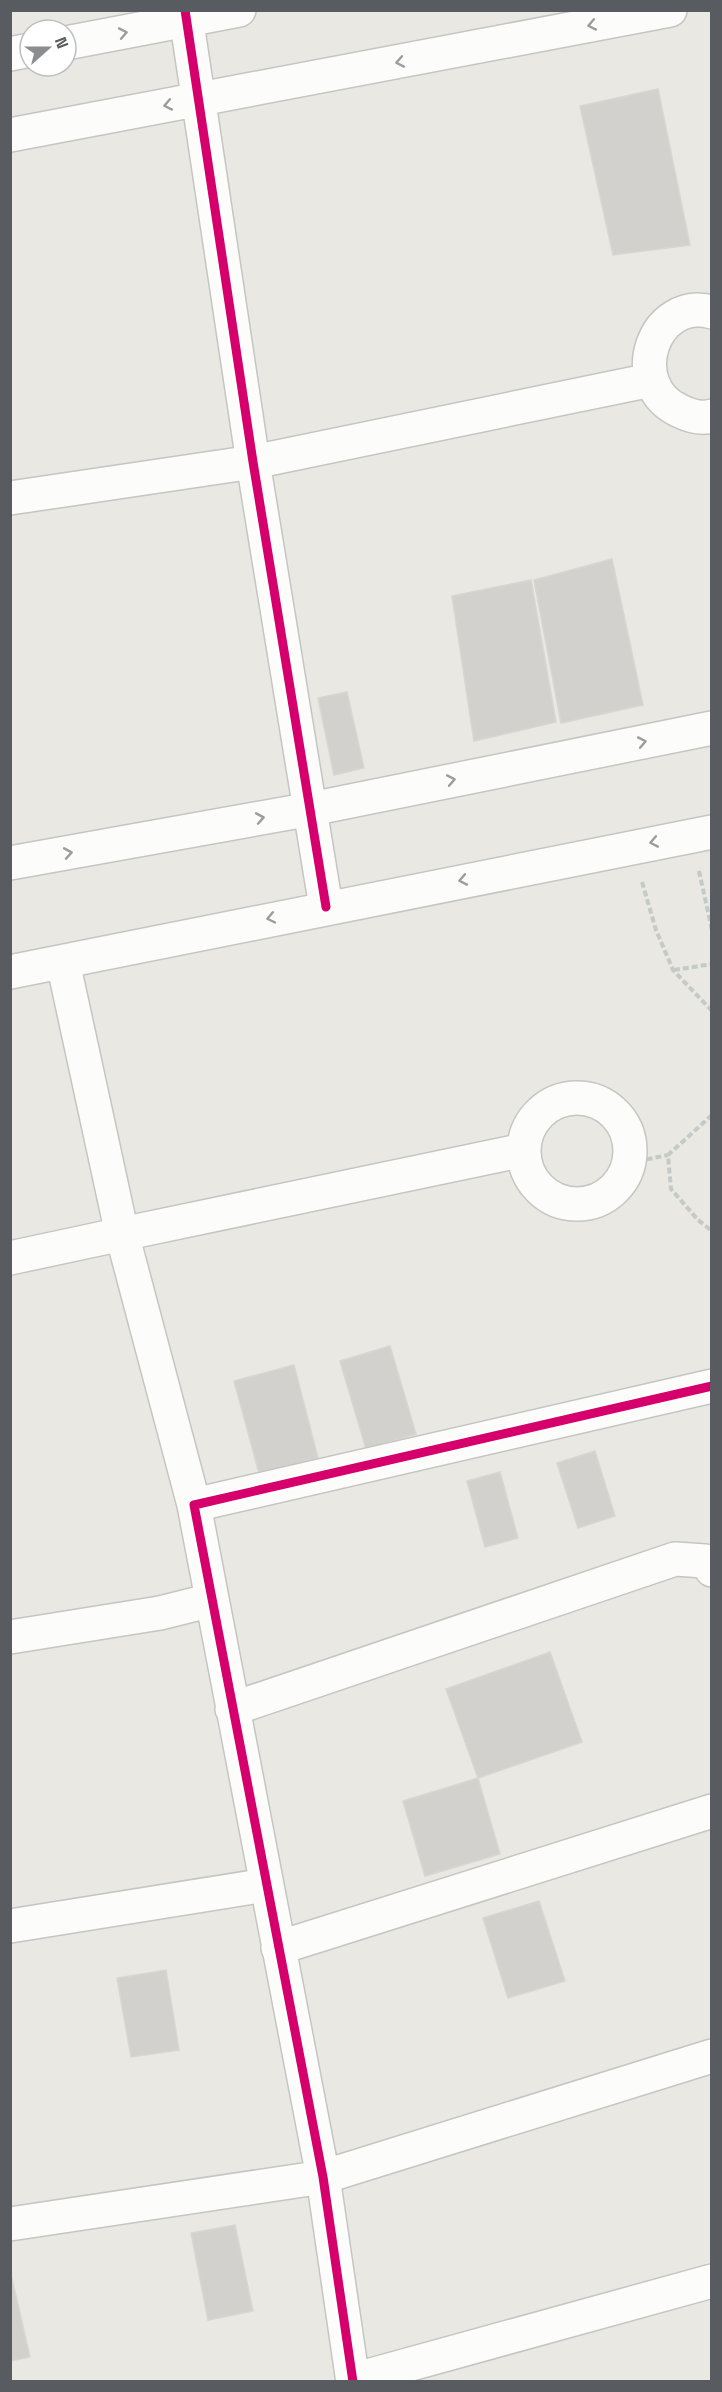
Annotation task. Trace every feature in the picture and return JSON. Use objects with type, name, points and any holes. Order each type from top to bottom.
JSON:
[{"type":"street","points":[[78,40],[186,16],[239,10]]},
{"type":"street","points":[[10,135],[670,10]]},
{"type":"street","points":[[186,16],[253,462],[326,907]]},
{"type":"street","points":[[711,312],[690,311],[674,318],[660,330],[652,345],[648,363],[651,380],[659,396],[672,408],[689,416],[711,416]]},
{"type":"street","points":[[10,498],[253,462],[651,380]]},
{"type":"street","points":[[10,863],[310,809],[711,728]]},
{"type":"street","points":[[10,972],[702,833]]},
{"type":"street","points":[[63,962],[122,1234],[194,1505],[323,2177],[353,2381],[711,2281]]},
{"type":"street","points":[[566,1098],[584,1098],[600,1103],[615,1113],[625,1127],[630,1143],[629,1163],[624,1177],[613,1191],[599,1200],[582,1204],[564,1203],[548,1195],[535,1183],[527,1167],[524,1150],[527,1132],[536,1117],[550,1105],[566,1098]]},
{"type":"street","points":[[10,1258],[524,1150]]},
{"type":"street","points":[[194,1505],[711,1386]]},
{"type":"street","points":[[232,1709],[675,1559],[705,1561],[711,1570]]},
{"type":"street","points":[[10,1636],[160,1613],[212,1600]]},
{"type":"street","points":[[278,1948],[711,1811]]},
{"type":"street","points":[[10,1926],[266,1886]]},
{"type":"street","points":[[10,2224],[323,2177],[711,2056]]},
{"type":"path","points":[[702,833],[711,930]]},
{"type":"path","points":[[632,847],[656,930],[673,970],[711,1011]]},
{"type":"path","points":[[673,970],[711,964]]},
{"type":"path","points":[[629,1163],[668,1155],[711,1115]]},
{"type":"path","points":[[668,1155],[671,1189],[698,1220],[711,1231]]},
{"type":"building","points":[[658,89],[690,245],[613,255],[580,106]]},
{"type":"building","points":[[612,559],[643,705],[561,723],[534,580]]},
{"type":"building","points":[[531,580],[556,722],[474,741],[452,596]]},
{"type":"building","points":[[347,692],[364,768],[334,775],[318,698]]},
{"type":"building","points":[[390,1346],[416,1434],[366,1449],[340,1361]]},
{"type":"building","points":[[294,1365],[318,1458],[259,1473],[234,1381]]},
{"type":"building","points":[[595,1451],[615,1516],[578,1528],[557,1463]]},
{"type":"building","points":[[500,1472],[518,1538],[485,1547],[467,1481]]},
{"type":"building","points":[[550,1652],[582,1742],[478,1778],[446,1689]]},
{"type":"building","points":[[478,1778],[500,1854],[425,1876],[403,1801]]},
{"type":"building","points":[[539,1901],[565,1981],[508,1998],[483,1918]]},
{"type":"building","points":[[166,1970],[179,2050],[131,2057],[117,1978]]},
{"type":"building","points":[[235,2225],[253,2311],[208,2320],[191,2233]]},
{"type":"building","points":[[10,2270],[30,2357],[10,2361]]},
{"type":"cycle path","points":[[185,10],[253,462],[326,907]]},
{"type":"cycle path","points":[[353,2382],[323,2177],[194,1505],[712,1386]]}]
